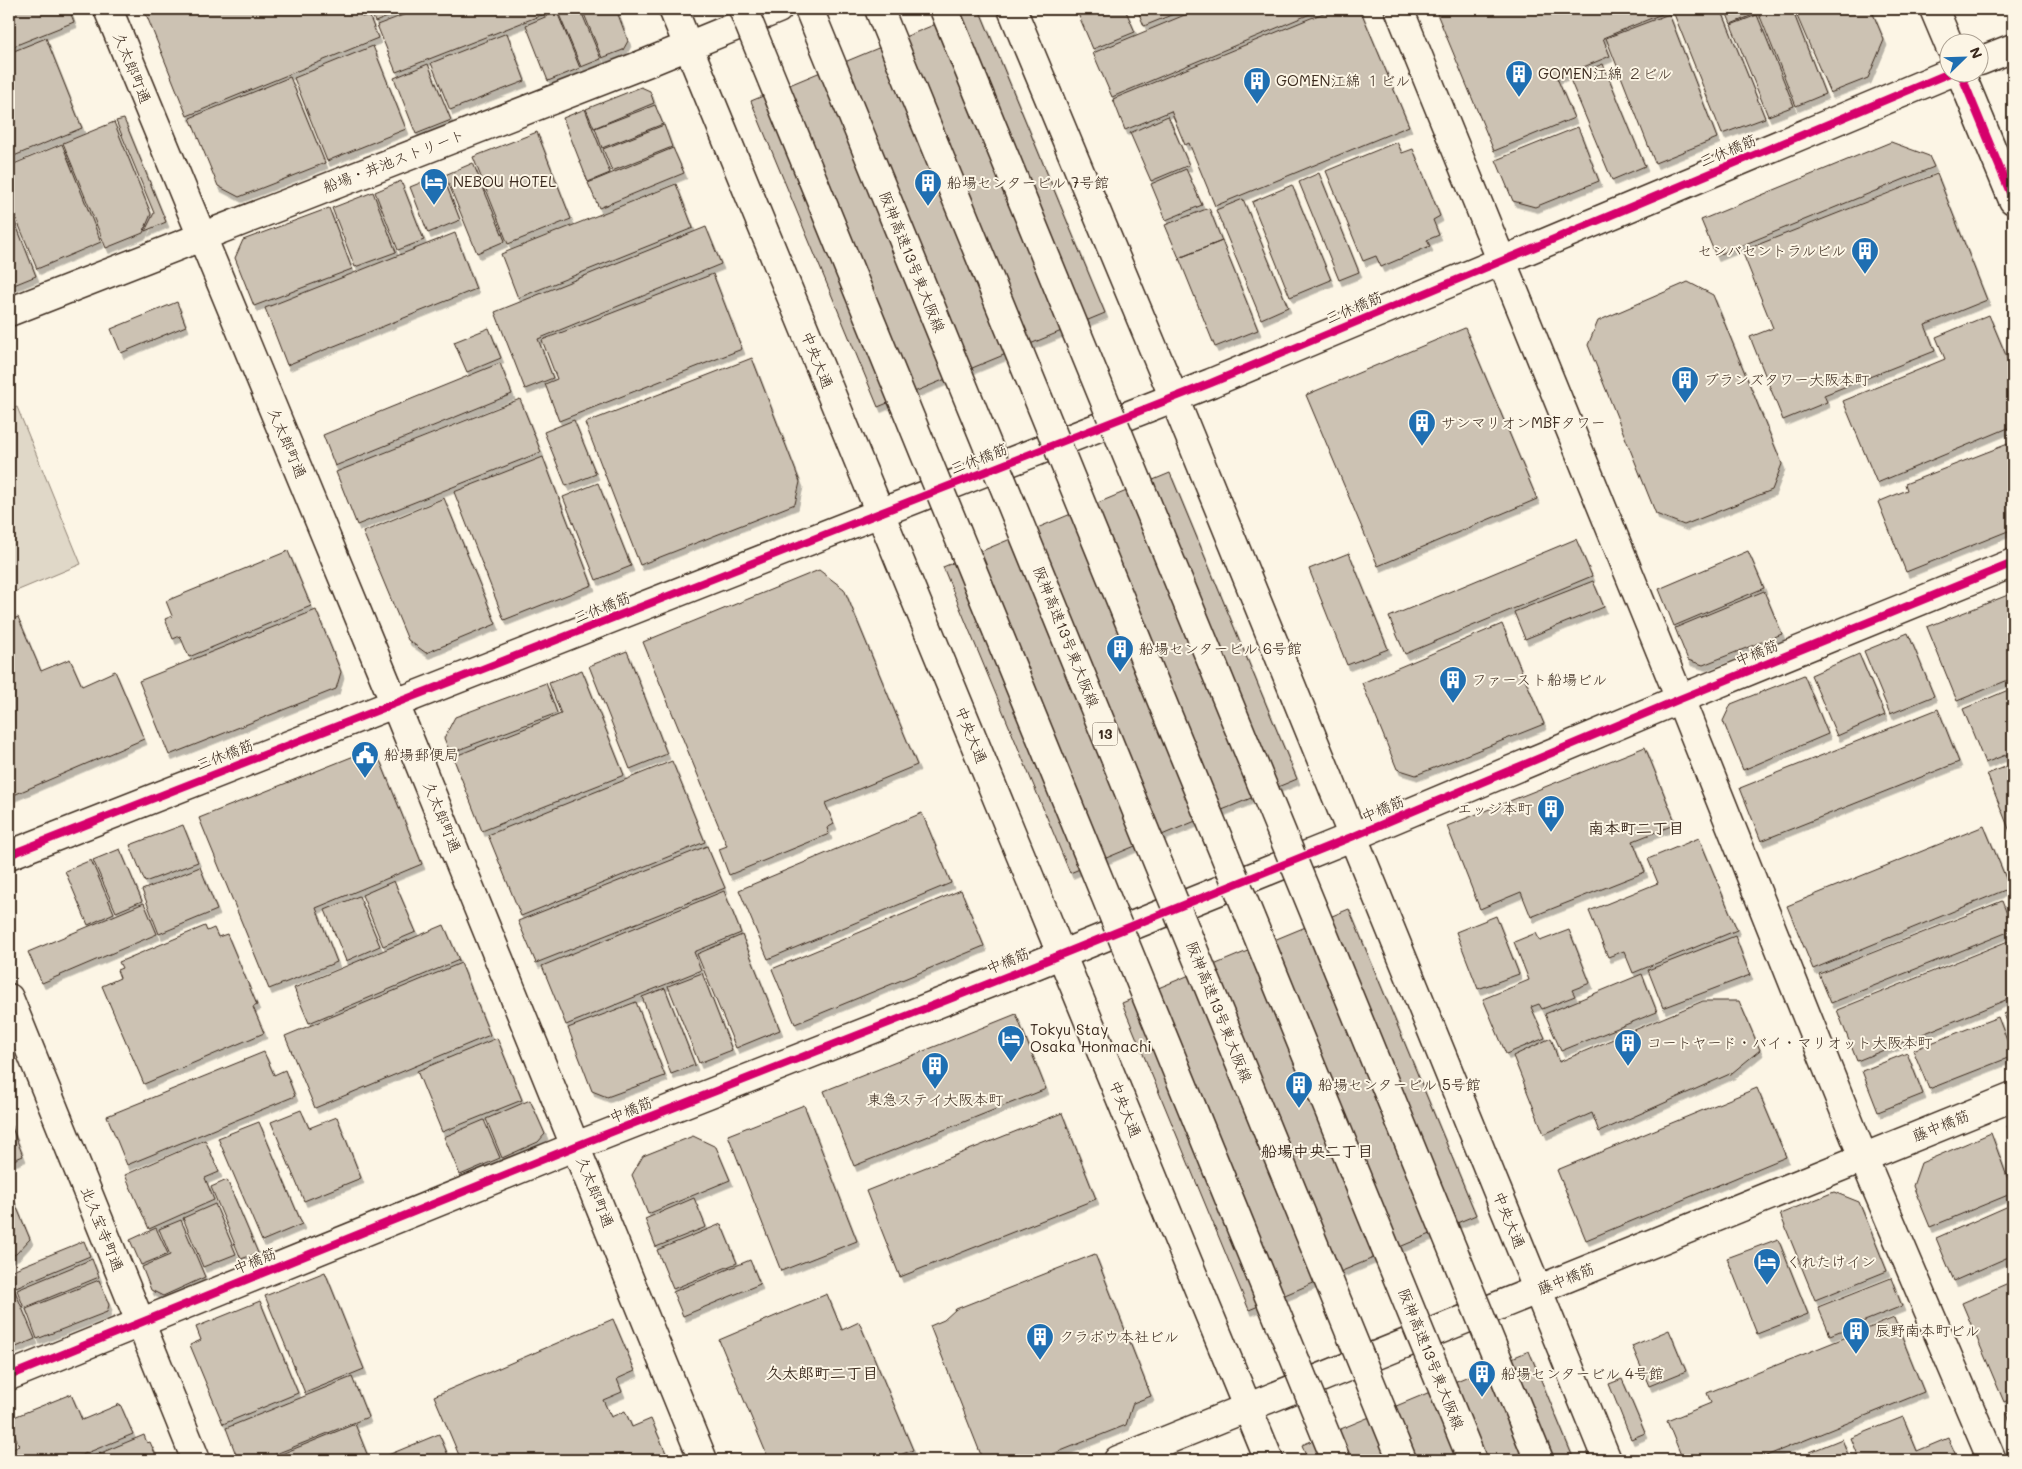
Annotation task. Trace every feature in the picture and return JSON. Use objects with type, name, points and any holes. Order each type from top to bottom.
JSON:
[{"type":"main road","name":"久太郎町通","points":[[108,9],[704,1460]]},
{"type":"main road","name":"中央大通","points":[[673,9],[1269,1460]]},
{"type":"main road","points":[[742,9],[1336,1460]]},
{"type":"main road","name":"船場・丼池ストリート","points":[[9,312],[778,9]]},
{"type":"main road","name":"阪神高速13号東大阪線","points":[[809,9],[1402,1460]]},
{"type":"main road","name":"阪神高速13号東大阪線","points":[[879,9],[1472,1460]]},
{"type":"main road","points":[[944,9],[1539,1460]]},
{"type":"main road","name":"中央大通","points":[[1012,9],[1354,836],[1607,1460]]},
{"type":"main road","points":[[1399,9],[1680,698],[1863,1157],[1992,1460]]},
{"type":"main road","points":[[1934,9],[1944,32]]},
{"type":"main road","points":[[1990,58],[2013,48]]},
{"type":"main road","name":"三休橋筋","points":[[9,854],[1174,398],[1940,77]]},
{"type":"main road","points":[[1964,82],[2013,200]]},
{"type":"main road","name":"中橋筋","points":[[9,1376],[576,1146],[1354,836],[1680,698],[2013,562]]},
{"type":"main road","name":"北久宝寺町通","points":[[9,998],[196,1460]]},
{"type":"main road","name":"藤中橋筋","points":[[1118,1460],[2013,1097]]},
{"type":"shaded area","points":[[17,407],[81,564],[9,594],[9,410]]},
{"type":"building","points":[[9,9],[69,9],[74,22],[9,48]]},
{"type":"building","points":[[144,9],[359,9],[362,17],[369,15],[378,38],[187,116]]},
{"type":"building","points":[[360,9],[408,9],[375,22],[371,11],[363,15]]},
{"type":"building","points":[[419,9],[557,9],[396,72],[377,25]]},
{"type":"building","points":[[567,9],[580,9],[601,59],[581,67],[558,12]]},
{"type":"building","points":[[582,9],[616,9],[628,41],[623,50],[602,58]]},
{"type":"building","name":"船場センタービル 7号館","points":[[972,9],[979,9],[1105,313],[878,407],[751,101]]},
{"type":"building","points":[[1076,9],[1125,9],[1135,32],[1093,49]]},
{"type":"building","points":[[1137,9],[1186,9],[1144,26]]},
{"type":"building","points":[[1199,9],[1322,9],[1112,97],[1093,53]]},
{"type":"building","name":"GOMEN江綿 １ビル","points":[[1333,9],[1360,9],[1409,126],[1215,206],[1189,143],[1185,145],[1171,111],[1125,130],[1113,99]]},
{"type":"building","name":"GOMEN江綿 ２ビル","points":[[1435,9],[1662,9],[1664,13],[1603,38],[1610,56],[1557,78],[1574,118],[1494,151]]},
{"type":"building","points":[[1672,9],[1721,9],[1765,118],[1722,134]]},
{"type":"building","points":[[1725,9],[1767,9],[1731,24]]},
{"type":"building","points":[[1771,9],[1792,9],[1825,94],[1796,106],[1759,14]]},
{"type":"building","points":[[1794,9],[1871,9],[1884,40],[1868,78],[1830,93]]},
{"type":"building","points":[[557,12],[580,68],[548,81],[526,25]]},
{"type":"building","points":[[1669,14],[1717,138],[1655,163],[1606,38]]},
{"type":"building","points":[[1757,15],[1794,106],[1768,116],[1731,25]]},
{"type":"building","points":[[507,33],[525,81],[450,110],[431,63]]},
{"type":"building","points":[[46,38],[82,128],[9,158],[9,53]]},
{"type":"building","points":[[373,46],[406,129],[327,161],[294,78]]},
{"type":"building","points":[[428,64],[451,120],[416,134],[394,78]]},
{"type":"building","points":[[1603,64],[1645,166],[1612,180],[1569,77]]},
{"type":"building","points":[[290,77],[325,163],[239,197],[218,186],[190,118]]},
{"type":"building","points":[[641,87],[650,91],[654,103],[594,128],[586,109]]},
{"type":"building","points":[[655,105],[663,124],[602,148],[595,128]]},
{"type":"building","points":[[585,109],[610,173],[588,182],[563,118]]},
{"type":"building","points":[[1168,116],[1189,165],[1151,181],[1130,133]]},
{"type":"building","points":[[124,119],[166,222],[145,231],[154,213],[116,121]]},
{"type":"building","points":[[114,122],[151,214],[143,233],[106,248],[63,143]]},
{"type":"building","points":[[664,125],[672,147],[612,171],[603,149]]},
{"type":"building","points":[[1578,127],[1599,181],[1535,207],[1513,201],[1496,160]]},
{"type":"building","points":[[537,132],[571,219],[508,244],[473,157]]},
{"type":"building","points":[[1397,142],[1402,153],[1413,149],[1440,216],[1433,220],[1439,235],[1427,240],[1430,246],[1381,267],[1376,256],[1363,261],[1326,171]]},
{"type":"building","points":[[1891,142],[1929,156],[1934,167],[1716,256],[1701,220]]},
{"type":"building","points":[[62,144],[101,242],[37,269],[9,201],[9,166]]},
{"type":"building","points":[[673,148],[684,173],[599,208],[588,183]]},
{"type":"building","points":[[473,163],[505,241],[477,253],[445,175]]},
{"type":"building","points":[[1186,169],[1202,205],[1166,220],[1151,184]]},
{"type":"building","points":[[1319,173],[1359,272],[1339,280],[1299,182]]},
{"type":"building","points":[[442,174],[460,220],[428,233],[410,187]]},
{"type":"building","name":"センバセントラルビル","points":[[1937,174],[1987,300],[1925,325],[1935,351],[1824,395],[1827,402],[1783,420],[1750,337],[1773,328],[1742,251]]},
{"type":"building","points":[[401,181],[424,240],[398,250],[375,192]]},
{"type":"building","points":[[676,184],[693,228],[518,298],[501,254]]},
{"type":"building","points":[[1292,185],[1331,280],[1290,297],[1252,202]]},
{"type":"building","points":[[373,192],[396,252],[355,267],[332,208]]},
{"type":"building","points":[[1243,199],[1288,307],[1261,319],[1216,210]]},
{"type":"building","points":[[9,207],[36,276],[9,287]]},
{"type":"building","points":[[329,208],[352,269],[254,306],[235,258],[243,240]]},
{"type":"building","points":[[1209,208],[1222,241],[1179,258],[1165,225]]},
{"type":"building","points":[[706,227],[721,264],[538,339],[553,378],[525,389],[495,312]]},
{"type":"building","points":[[455,233],[476,289],[287,365],[265,308]]},
{"type":"building","points":[[1222,241],[1258,330],[1215,347],[1179,258]]},
{"type":"building","points":[[713,274],[742,349],[559,421],[545,384],[557,379],[542,340]]},
{"type":"building","name":"ブランズタワー大阪本町","points":[[1688,282],[1713,295],[1782,464],[1772,490],[1684,525],[1656,514],[1588,345],[1598,321]]},
{"type":"building","points":[[177,302],[186,326],[121,353],[111,329]]},
{"type":"building","points":[[1989,315],[2013,372],[2013,426],[1877,483],[1843,401],[1945,359],[1936,337]]},
{"type":"building","points":[[489,328],[501,358],[467,372],[454,342]]},
{"type":"building","name":"サンマリオンMBFタワー","points":[[1465,328],[1537,499],[1378,566],[1306,395]]},
{"type":"building","points":[[752,358],[800,482],[795,504],[640,565],[585,423]]},
{"type":"building","points":[[500,363],[512,394],[335,466],[323,435]]},
{"type":"building","points":[[520,399],[541,452],[357,525],[336,472]]},
{"type":"building","points":[[574,420],[596,474],[566,486],[544,432]]},
{"type":"building","points":[[2013,442],[2013,529],[1906,572],[1878,502],[1907,490],[1905,484]]},
{"type":"building","points":[[543,457],[592,585],[504,620],[454,492]]},
{"type":"building","name":"船場センタービル 6号館","points":[[1170,473],[1297,779],[1070,873],[943,567]]},
{"type":"building","points":[[598,483],[631,566],[596,580],[563,497]]},
{"type":"building","points":[[444,498],[496,624],[426,653],[408,640],[363,532]]},
{"type":"building","points":[[1576,539],[1592,576],[1405,654],[1389,617]]},
{"type":"building","points":[[288,551],[311,606],[189,657],[180,636],[173,639],[165,619],[172,616],[166,601]]},
{"type":"building","points":[[1748,551],[1764,588],[1674,626],[1659,589]]},
{"type":"building","points":[[1349,553],[1388,649],[1347,665],[1309,569]]},
{"type":"building","points":[[819,570],[844,589],[917,765],[825,803],[834,824],[827,828],[829,834],[729,875],[719,849],[727,846],[643,642]]},
{"type":"building","points":[[1593,581],[1604,607],[1525,639],[1514,612]]},
{"type":"building","points":[[1764,591],[1782,634],[1703,665],[1688,660],[1675,628]]},
{"type":"building","points":[[2013,593],[2013,678],[1957,701],[1927,627]]},
{"type":"building","points":[[316,610],[341,672],[336,689],[169,755],[139,681]]},
{"type":"building","points":[[18,617],[41,671],[70,659],[82,686],[115,671],[144,739],[9,797],[9,621]]},
{"type":"building","name":"ファースト船場ビル","points":[[1502,624],[1544,724],[1416,775],[1397,769],[1362,683]]},
{"type":"building","points":[[1908,633],[1934,696],[1890,714],[1864,651]]},
{"type":"building","points":[[627,651],[667,754],[630,769],[589,666]]},
{"type":"building","points":[[1859,654],[1885,715],[1837,736],[1811,675]]},
{"type":"building","points":[[582,670],[624,775],[482,831],[453,757],[561,714],[549,683]]},
{"type":"building","points":[[1804,675],[1828,734],[1743,770],[1723,721],[1731,704]]},
{"type":"building","points":[[546,683],[557,713],[450,753],[444,738],[455,717]]},
{"type":"building","points":[[2013,688],[2013,752],[1985,763],[1963,709]]},
{"type":"building","points":[[1938,709],[1959,762],[1761,841],[1740,788]]},
{"type":"building","name":"エッジ本町","points":[[1645,747],[1676,824],[1633,841],[1645,872],[1531,917],[1521,892],[1480,909],[1447,826]]},
{"type":"building","points":[[359,754],[379,758],[422,864],[316,908],[337,962],[269,989],[199,818]]},
{"type":"building","points":[[672,761],[705,842],[521,916],[488,835]]},
{"type":"building","points":[[2013,764],[2013,839],[1987,774]]},
{"type":"building","points":[[922,813],[951,883],[768,959],[739,890]]},
{"type":"building","points":[[183,825],[198,862],[145,882],[130,845]]},
{"type":"building","points":[[1984,826],[2010,888],[1813,969],[1787,906]]},
{"type":"building","points":[[1699,838],[1737,930],[1633,973],[1624,951],[1608,957],[1589,911],[1658,883],[1648,859]]},
{"type":"building","points":[[707,846],[725,888],[536,963],[518,921]]},
{"type":"building","points":[[120,849],[142,901],[116,912],[93,860]]},
{"type":"building","points":[[91,860],[114,913],[88,925],[65,871]]},
{"type":"building","points":[[200,867],[217,910],[159,934],[142,890]]},
{"type":"building","points":[[394,881],[416,932],[383,946],[362,895]]},
{"type":"building","points":[[961,890],[984,946],[795,1024],[772,969]]},
{"type":"building","points":[[724,891],[741,933],[694,952],[701,970],[566,1025],[542,966]]},
{"type":"building","points":[[359,896],[380,946],[346,961],[325,910]]},
{"type":"building","points":[[2002,901],[2013,930],[1831,1003],[1819,974]]},
{"type":"building","points":[[144,903],[157,934],[42,983],[28,952]]},
{"type":"building","name":"船場センタービル 5号館","points":[[1349,909],[1476,1215],[1249,1310],[1122,1003]]},
{"type":"building","points":[[1496,916],[1519,974],[1478,989],[1456,932]]},
{"type":"building","points":[[444,925],[459,960],[309,1023],[294,988]]},
{"type":"building","points":[[205,926],[207,931],[214,928],[218,937],[227,934],[257,1005],[253,1007],[264,1033],[144,1084],[102,986],[120,978],[117,970],[122,968],[119,962]]},
{"type":"building","points":[[1569,930],[1590,983],[1572,990],[1575,996],[1542,1009],[1539,1004],[1531,1007],[1545,1038],[1506,1054],[1483,999],[1529,980],[1514,942],[1536,933],[1540,941]]},
{"type":"building","points":[[742,935],[780,1030],[736,1048],[697,954]]},
{"type":"building","points":[[1735,936],[1750,975],[1663,1008],[1648,970]]},
{"type":"building","points":[[2013,939],[2013,997],[1857,1061],[1837,1010]]},
{"type":"building","points":[[461,963],[490,1035],[315,1108],[285,1036]]},
{"type":"building","points":[[702,973],[732,1050],[699,1063],[668,986]]},
{"type":"building","points":[[1642,974],[1657,1012],[1561,1051],[1545,1014]]},
{"type":"building","points":[[665,988],[695,1065],[671,1074],[642,997]]},
{"type":"building","name":"コートヤード・バイ・マリオット大阪本町","points":[[1703,1001],[1739,1001],[1760,1050],[1732,1073],[1599,1132],[1592,1113],[1544,1134],[1513,1056],[1551,1038],[1559,1062]]},
{"type":"building","points":[[636,1002],[665,1076],[607,1097],[592,1091],[568,1028]]},
{"type":"building","points":[[2013,1010],[2013,1037],[2004,1014]]},
{"type":"building","name":"東急ステイ大阪本町","points":[[1016,1014],[1046,1089],[854,1166],[824,1091]]},
{"type":"building","points":[[1998,1017],[2013,1056],[1929,1089],[1913,1050]]},
{"type":"building","points":[[497,1038],[522,1100],[442,1132],[417,1071]]},
{"type":"building","points":[[264,1052],[274,1075],[285,1070],[295,1096],[127,1165],[107,1116]]},
{"type":"building","points":[[1907,1053],[1923,1094],[1878,1112],[1862,1071]]},
{"type":"building","points":[[1757,1088],[1786,1157],[1586,1240],[1557,1170]]},
{"type":"building","points":[[530,1100],[545,1134],[538,1142],[502,1158],[486,1119]]},
{"type":"building","points":[[804,1105],[857,1241],[781,1271],[728,1135]]},
{"type":"building","points":[[301,1110],[309,1128],[337,1117],[361,1178],[304,1201],[271,1122]]},
{"type":"building","points":[[1062,1113],[1096,1199],[900,1277],[866,1191]]},
{"type":"building","points":[[9,1120],[23,1156],[9,1162]]},
{"type":"building","points":[[484,1120],[500,1158],[460,1175],[444,1137]]},
{"type":"building","points":[[259,1122],[302,1224],[262,1241],[218,1138]]},
{"type":"building","points":[[2013,1124],[2013,1143],[2007,1126]]},
{"type":"building","points":[[1991,1133],[2013,1193],[1930,1227],[1913,1186],[1921,1163]]},
{"type":"building","points":[[693,1136],[716,1147],[730,1180],[648,1214],[632,1175],[643,1156]]},
{"type":"building","points":[[205,1140],[219,1172],[205,1178],[214,1200],[149,1229],[125,1175]]},
{"type":"building","points":[[227,1180],[258,1253],[241,1259],[211,1187]]},
{"type":"building","points":[[9,1189],[30,1239],[16,1254],[9,1257]]},
{"type":"building","points":[[1834,1192],[1859,1202],[1887,1271],[1815,1300],[1780,1214]]},
{"type":"building","points":[[694,1198],[706,1227],[656,1247],[645,1219]]},
{"type":"building","points":[[215,1204],[236,1254],[203,1267],[183,1218]]},
{"type":"building","points":[[2013,1204],[2013,1255],[1954,1281],[1936,1238]]},
{"type":"building","points":[[181,1220],[205,1277],[163,1296],[151,1290],[142,1267],[170,1255],[159,1229]]},
{"type":"building","points":[[721,1224],[737,1263],[673,1289],[657,1250]]},
{"type":"building","points":[[156,1228],[168,1254],[141,1265],[130,1240]]},
{"type":"building","name":"くれたけイン","points":[[1778,1239],[1808,1314],[1757,1334],[1727,1258]]},
{"type":"building","points":[[84,1241],[90,1256],[16,1287],[10,1271]]},
{"type":"building","name":"クラボウ本社ビル","points":[[1095,1254],[1151,1396],[1133,1403],[1126,1425],[1038,1460],[983,1460],[930,1326],[944,1320],[956,1309]]},
{"type":"building","points":[[92,1259],[99,1277],[24,1308],[17,1290]]},
{"type":"building","points":[[750,1260],[760,1284],[683,1316],[673,1292]]},
{"type":"building","points":[[325,1272],[364,1369],[305,1393],[265,1296]]},
{"type":"building","points":[[9,1277],[35,1339],[9,1350]]},
{"type":"building","points":[[1891,1278],[1902,1306],[1830,1335],[1818,1307]]},
{"type":"building","points":[[99,1280],[109,1305],[107,1312],[37,1339],[26,1309]]},
{"type":"building","points":[[2013,1281],[2013,1398],[2004,1402],[1962,1303]]},
{"type":"building","points":[[827,1294],[842,1330],[859,1322],[913,1450],[895,1457],[896,1460],[769,1460],[719,1340]]},
{"type":"building","points":[[260,1301],[298,1393],[223,1424],[190,1345],[201,1340],[196,1327]]},
{"type":"building","name":"辰野南本町ビル","points":[[1894,1318],[1924,1392],[1756,1460],[1683,1460],[1667,1421],[1711,1403],[1707,1393]]},
{"type":"building","points":[[613,1319],[635,1371],[617,1379],[622,1392],[603,1400],[611,1417],[625,1411],[632,1427],[651,1419],[669,1460],[461,1460],[434,1396]]},
{"type":"building","points":[[1669,1330],[1686,1371],[1649,1386],[1632,1346]]},
{"type":"building","name":"船場センタービル 4号館","points":[[1529,1351],[1574,1460],[1308,1460],[1302,1445]]},
{"type":"building","points":[[352,1377],[368,1417],[261,1460],[238,1460],[226,1428]]},
{"type":"building","points":[[1622,1379],[1645,1433],[1631,1439],[1609,1384]]},
{"type":"building","points":[[71,1394],[82,1420],[120,1404],[133,1434],[70,1460],[16,1460],[12,1449],[19,1446],[9,1419]]},
{"type":"building","points":[[2013,1411],[2013,1429],[2007,1414]]},
{"type":"building","points":[[1903,1417],[1917,1451],[1948,1438],[1958,1460],[1860,1460],[1851,1438]]},
{"type":"building","points":[[355,1424],[369,1459],[267,1460]]},
{"type":"building","points":[[439,1434],[450,1460],[376,1460]]},
{"type":"building","points":[[144,1435],[147,1443],[150,1442],[158,1460],[84,1460]]},
{"type":"building","points":[[1842,1439],[1850,1460],[1813,1460],[1810,1452]]},
{"type":"cycle path","points":[[9,855],[1211,383],[1940,77]]},
{"type":"cycle path","points":[[1964,82],[2013,200]]},
{"type":"cycle path","points":[[9,1376],[576,1146],[1018,972],[1354,836],[1680,699],[2013,563]]},
{"type":"place","name":"GOMEN江綿 ２ビル","points":[[1519,98]]},
{"type":"place","name":"GOMEN江綿 １ビル","points":[[1257,105]]},
{"type":"place","name":"NEBOU HOTEL","points":[[434,206]]},
{"type":"place","name":"船場センタービル 7号館","points":[[928,207]]},
{"type":"place","name":"センバセントラルビル","points":[[1865,275]]},
{"type":"place","name":"ブランズタワー大阪本町","points":[[1685,404]]},
{"type":"place","name":"サンマリオンMBFタワー","points":[[1422,447]]},
{"type":"place","name":"船場センタービル 6号館","points":[[1120,673]]},
{"type":"place","name":"ファースト船場ビル","points":[[1453,704]]},
{"type":"place","name":"船場郵便局","points":[[365,779]]},
{"type":"place","name":"エッジ本町","points":[[1551,833]]},
{"type":"place","name":"Tokyu Stay Osaka Honmachi","points":[[1011,1063]]},
{"type":"place","name":"コートヤード・バイ・マリオット大阪本町","points":[[1628,1067]]},
{"type":"place","name":"東急ステイ大阪本町","points":[[935,1090]]},
{"type":"place","name":"船場センタービル 5号館","points":[[1299,1109]]},
{"type":"place","name":"くれたけイン","points":[[1767,1286]]},
{"type":"place","name":"辰野南本町ビル","points":[[1856,1355]]},
{"type":"place","name":"クラボウ本社ビル","points":[[1040,1361]]},
{"type":"place","name":"船場センタービル 4号館","points":[[1482,1398]]},
{"type":"district","name":"南本町二丁目","points":[[1636,828]]},
{"type":"district","name":"船場中央二丁目","points":[[1317,1151]]},
{"type":"district","name":"久太郎町二丁目","points":[[822,1373]]}]
